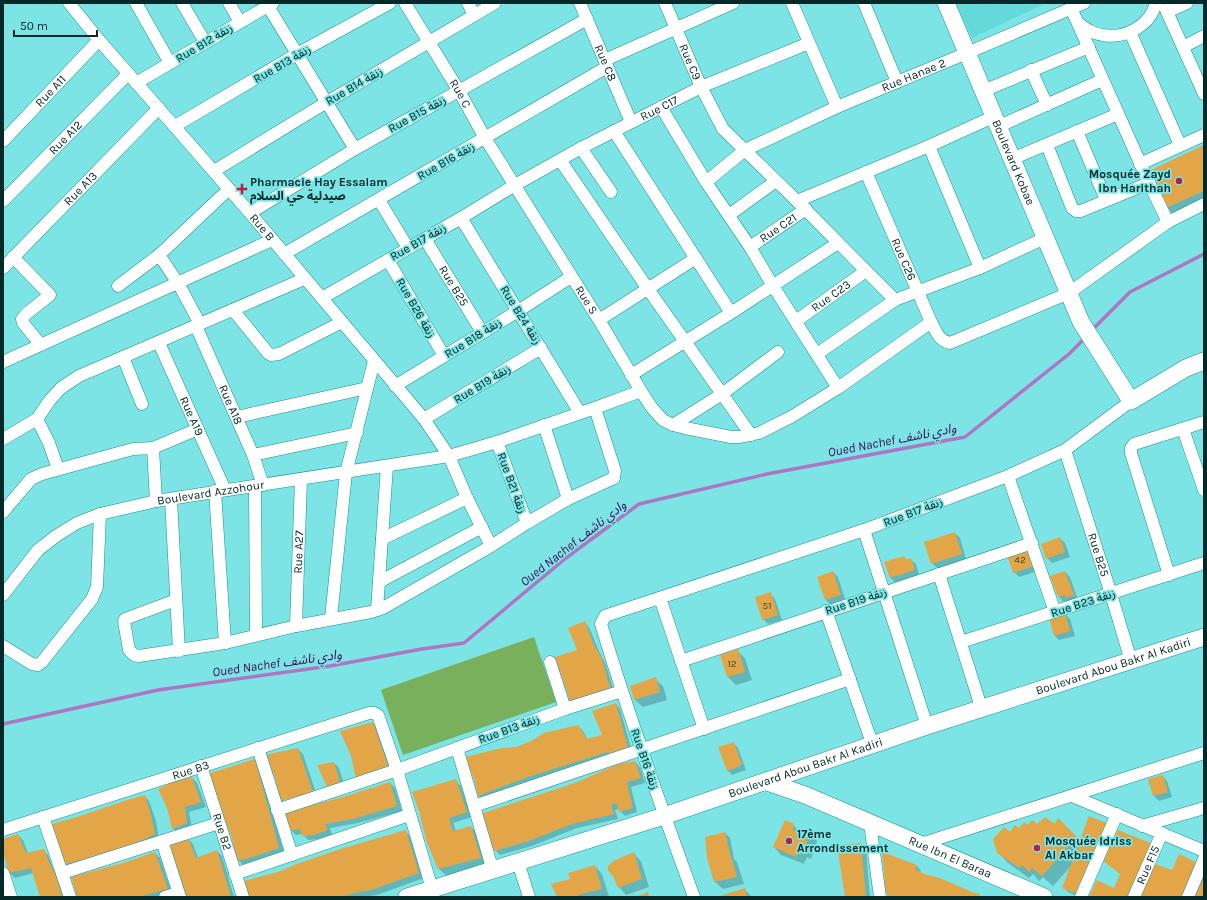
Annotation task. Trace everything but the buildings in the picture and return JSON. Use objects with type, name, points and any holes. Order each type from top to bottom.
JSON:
[{"type":"main road","name":"Boulevard Kobae","points":[[946,3],[995,122],[1081,322],[1131,401]]},
{"type":"main road","name":"Rue B17 زنقة","points":[[1131,401],[1181,371],[1204,361]]},
{"type":"main road","name":"Boulevard Abou Bakr Al Kadiri","points":[[407,897],[664,816],[873,746],[927,726],[982,710],[1204,638]]},
{"type":"main road","name":"Rue Ibn El Baraa","points":[[767,782],[805,795],[1044,897]]},
{"type":"street","name":"Rue B","points":[[68,3],[250,213],[424,420],[449,456],[467,498],[491,546]]},
{"type":"street","points":[[136,3],[170,63]]},
{"type":"street","points":[[182,3],[205,42]]},
{"type":"street","points":[[229,3],[240,22]]},
{"type":"street","name":"Rue B13 زنقة","points":[[175,126],[297,54],[390,3]]},
{"type":"street","name":"Rue C","points":[[405,3],[514,185]]},
{"type":"street","points":[[468,3],[474,16]]},
{"type":"street","name":"Rue B14 زنقة","points":[[214,172],[327,102],[495,3]]},
{"type":"street","name":"Rue C8","points":[[580,3],[632,122]]},
{"type":"street","name":"Rue C9","points":[[665,3],[701,87],[722,129],[802,205],[894,300]]},
{"type":"street","name":"Rue B16 زنقة","points":[[284,254],[485,138],[606,64],[676,29],[733,3]]},
{"type":"street","points":[[792,3],[837,107]]},
{"type":"street","points":[[864,3],[897,82]]},
{"type":"street","name":"Rue Hanae 2","points":[[706,182],[745,150],[837,107],[1084,3]]},
{"type":"street","points":[[1077,22],[1089,31],[1102,35],[1116,36],[1130,32],[1141,26],[1149,17],[1156,3]]},
{"type":"street","points":[[1187,3],[1165,7],[1183,47],[1201,81],[1204,94]]},
{"type":"street","points":[[269,4],[297,54],[355,149]]},
{"type":"street","name":"Rue B12 زنقة","points":[[136,83],[269,4]]},
{"type":"street","points":[[1072,8],[1148,183],[1168,222]]},
{"type":"street","name":"Rue B15 زنقة","points":[[250,213],[355,149],[587,19]]},
{"type":"street","points":[[1130,32],[1180,145]]},
{"type":"street","points":[[1183,47],[1204,36]]},
{"type":"street","name":"Rue A11","points":[[3,141],[99,40]]},
{"type":"street","name":"Rue C17","points":[[514,185],[581,148],[701,87],[809,43]]},
{"type":"street","points":[[983,92],[1031,70],[1089,47]]},
{"type":"street","points":[[1031,70],[1047,105]]},
{"type":"street","name":"Rue A12","points":[[3,201],[128,74]]},
{"type":"street","name":"Rue C21","points":[[750,247],[802,205],[866,172],[929,146],[1047,105],[1102,80]]},
{"type":"street","points":[[661,107],[706,182],[750,247],[838,388]]},
{"type":"street","name":"Rue A13","points":[[3,268],[159,108]]},
{"type":"street","points":[[1012,159],[1118,114]]},
{"type":"street","points":[[614,131],[731,314]]},
{"type":"street","points":[[1077,131],[1106,200]]},
{"type":"street","points":[[1140,164],[1204,135]]},
{"type":"street","points":[[1047,145],[1074,210],[1081,211],[1148,183]]},
{"type":"street","points":[[929,146],[980,268]]},
{"type":"street","points":[[581,148],[611,192]]},
{"type":"street","points":[[560,160],[750,435]]},
{"type":"street","name":"Rue C26","points":[[866,172],[931,322],[939,336],[947,342],[954,342],[1069,293]]},
{"type":"street","points":[[728,215],[776,181]]},
{"type":"street","name":"Rue B17 زنقة","points":[[322,298],[461,218],[514,185]]},
{"type":"street","name":"Rue S","points":[[514,185],[599,320],[641,391],[658,415],[673,425]]},
{"type":"street","points":[[118,286],[159,255],[229,189]]},
{"type":"street","points":[[379,200],[408,248]]},
{"type":"street","points":[[1069,293],[1168,222],[1204,204]]},
{"type":"street","name":"Rue B24 زنقة","points":[[461,218],[580,413]]},
{"type":"street","points":[[817,354],[894,300],[980,268],[1045,238]]},
{"type":"street","name":"Rue B25","points":[[425,239],[482,332]]},
{"type":"street","points":[[3,362],[134,304],[272,240]]},
{"type":"street","points":[[631,375],[731,314],[838,243]]},
{"type":"street","name":"Rue A18","points":[[159,255],[178,283],[198,325],[253,455],[259,485],[256,635]]},
{"type":"street","points":[[13,257],[50,295],[22,319],[23,324],[41,345]]},
{"type":"street","points":[[599,320],[696,258]]},
{"type":"street","name":"Rue B26 زنقة","points":[[388,260],[444,356]]},
{"type":"street","name":"Rue C23","points":[[796,321],[866,271]]},
{"type":"street","name":"Rue B18 زنقة","points":[[395,386],[571,277]]},
{"type":"street","points":[[3,439],[37,419],[50,400],[62,388],[92,370],[159,343],[304,279]]},
{"type":"street","points":[[233,310],[271,355],[279,354],[342,322]]},
{"type":"street","points":[[673,425],[731,437],[750,435],[766,430],[791,417],[838,388],[931,322]]},
{"type":"street","name":"Rue A19","points":[[159,343],[198,429],[220,491]]},
{"type":"street","name":"Rue B19 زنقة","points":[[424,420],[541,348]]},
{"type":"street","points":[[673,425],[722,394],[778,352]]},
{"type":"street","points":[[123,357],[142,404]]},
{"type":"street","points":[[331,618],[346,473],[374,361]]},
{"type":"street","points":[[237,418],[367,388]]},
{"type":"street","name":"Boulevard Azzohour","points":[[3,595],[38,550],[56,536],[77,523],[100,514],[156,501],[449,456],[497,442],[641,391]]},
{"type":"street","name":"Rue B17 زنقة","points":[[602,620],[605,616],[864,530],[1008,476],[1065,450],[1131,401]]},
{"type":"street","points":[[176,600],[127,617],[124,621],[129,650],[134,655],[139,656],[179,651],[224,643],[331,618],[377,610],[491,546],[527,523],[568,500],[612,479],[615,470],[596,408]]},
{"type":"street","points":[[37,419],[49,443],[58,469]]},
{"type":"street","points":[[1169,575],[1131,453],[1131,448],[1134,444],[1204,422]]},
{"type":"street","points":[[544,425],[568,500]]},
{"type":"street","points":[[3,512],[31,480],[42,474],[133,449],[153,448],[198,429]]},
{"type":"street","points":[[1183,429],[1204,490]]},
{"type":"street","points":[[253,455],[357,432]]},
{"type":"street","name":"Rue B21 زنقة","points":[[497,442],[527,523]]},
{"type":"street","points":[[153,448],[156,501]]},
{"type":"street","name":"Rue B25","points":[[1065,450],[1131,661]]},
{"type":"street","points":[[377,610],[387,466]]},
{"type":"street","points":[[1008,476],[1055,612]]},
{"type":"street","name":"Rue A27","points":[[296,626],[301,479]]},
{"type":"street","points":[[220,491],[224,643]]},
{"type":"street","points":[[382,539],[467,498]]},
{"type":"street","points":[[171,499],[179,651]]},
{"type":"street","points":[[3,646],[32,664],[38,665],[92,599],[97,588],[100,514]]},
{"type":"street","points":[[379,582],[482,527]]},
{"type":"street","points":[[864,530],[927,726]]},
{"type":"street","name":"Rue B19 زنقة","points":[[681,661],[1032,542]]},
{"type":"street","name":"Rue B23 زنقة","points":[[961,642],[1204,563]]},
{"type":"street","points":[[939,574],[982,710]]},
{"type":"street","points":[[660,598],[704,730]]},
{"type":"street","points":[[826,611],[873,746]]},
{"type":"street","name":"Rue B16 زنقة","points":[[602,620],[601,624],[641,749],[694,897]]},
{"type":"street","points":[[550,662],[565,709]]},
{"type":"street","points":[[474,806],[641,749],[704,730],[850,679]]},
{"type":"street","name":"Rue B13 زنقة","points":[[277,810],[397,770],[565,709],[622,691]]},
{"type":"street","name":"Rue B3","points":[[3,830],[369,713],[378,715],[397,770]]},
{"type":"street","points":[[258,748],[292,855]]},
{"type":"street","points":[[457,748],[493,871]]},
{"type":"street","points":[[921,844],[1204,753]]},
{"type":"street","name":"Rue B2","points":[[201,766],[243,897]]},
{"type":"street","points":[[397,770],[432,889]]},
{"type":"street","points":[[1072,796],[1204,851]]},
{"type":"street","points":[[1142,826],[1204,808]]},
{"type":"street","points":[[1081,897],[1117,814]]},
{"type":"street","points":[[235,874],[410,815]]},
{"type":"street","points":[[43,817],[70,897]]},
{"type":"street","points":[[62,873],[219,823]]},
{"type":"street","points":[[870,823],[880,897]]},
{"type":"street","name":"Rue F15","points":[[1134,897],[1162,833]]},
{"type":"street","points":[[162,841],[179,895],[165,897]]},
{"type":"street","points":[[1188,897],[1204,859]]},
{"type":"street","points":[[518,862],[529,897]]},
{"type":"street","points":[[3,873],[11,897]]},
{"type":"shaded area","points":[[955,3],[1046,3],[972,38]]},
{"type":"shaded area","points":[[534,637],[556,702],[403,755],[381,690]]},
{"type":"waterway","name":"Oued Nachef وادي ناشف","points":[[1092,330],[1130,292],[1204,254]]},
{"type":"waterway","name":"Oued Nachef وادي ناشف","points":[[3,724],[158,690],[330,666],[464,643],[566,558],[639,504],[767,474],[965,437],[1069,354],[1085,338]]},
{"type":"place","name":"Mosquée Zayd ibn Harithah","points":[[1179,181]]},
{"type":"place","name":"Pharmacie Hay Essalam صيدلية حي السلام","points":[[242,189]]},
{"type":"place","name":"17ème Arrondissement","points":[[789,841]]},
{"type":"place","name":"Mosquée Idriss Al Akbar","points":[[1037,848]]}]
